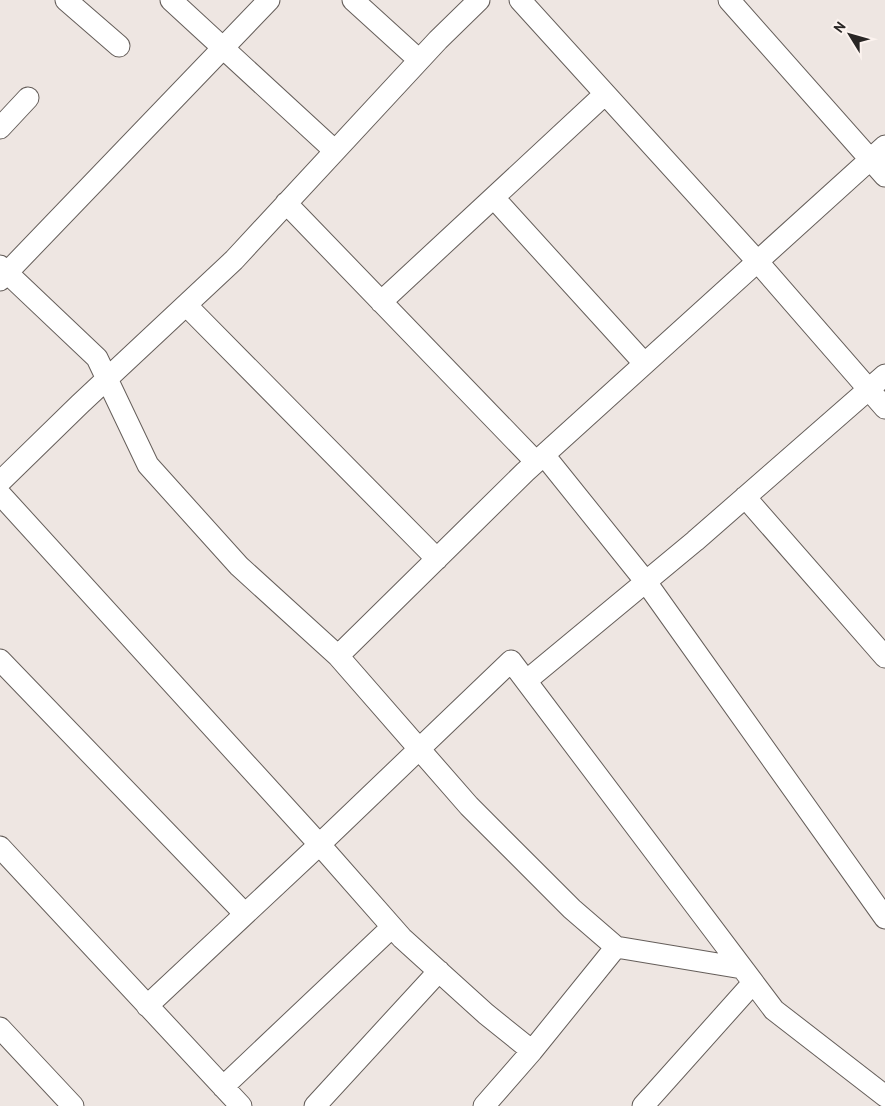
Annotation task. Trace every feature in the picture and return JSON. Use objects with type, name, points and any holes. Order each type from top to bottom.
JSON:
[{"type":"street","points":[[66,0],[119,46]]},
{"type":"street","points":[[171,0],[335,150]]},
{"type":"street","points":[[269,0],[2,273],[97,358],[148,464],[239,566],[338,656],[469,806],[572,909],[616,947],[748,975]]},
{"type":"street","points":[[353,0],[419,60]]},
{"type":"street","points":[[0,482],[234,260],[419,60],[479,0]]},
{"type":"street","points":[[520,0],[757,261],[885,408]]},
{"type":"street","points":[[728,0],[878,153],[885,176]]},
{"type":"street","points":[[381,302],[605,94]]},
{"type":"street","points":[[0,128],[28,98]]},
{"type":"street","points":[[338,656],[540,458],[878,153]]},
{"type":"street","points":[[494,198],[644,363]]},
{"type":"street","points":[[286,203],[381,302],[540,458],[646,582],[885,918]]},
{"type":"street","points":[[186,305],[437,559]]},
{"type":"street","points":[[526,681],[646,582],[885,375]]},
{"type":"street","points":[[0,494],[320,844],[392,927],[486,1014],[532,1051]]},
{"type":"street","points":[[745,497],[885,657]]},
{"type":"street","points":[[0,660],[245,914]]},
{"type":"street","points":[[147,1006],[511,661],[774,1010],[885,1096]]},
{"type":"street","points":[[0,847],[241,1106]]},
{"type":"street","points":[[223,1087],[392,927]]},
{"type":"street","points":[[484,1106],[532,1051],[616,947]]},
{"type":"street","points":[[315,1106],[439,971]]},
{"type":"street","points":[[649,1104],[748,975]]},
{"type":"street","points":[[0,1028],[73,1106]]}]
